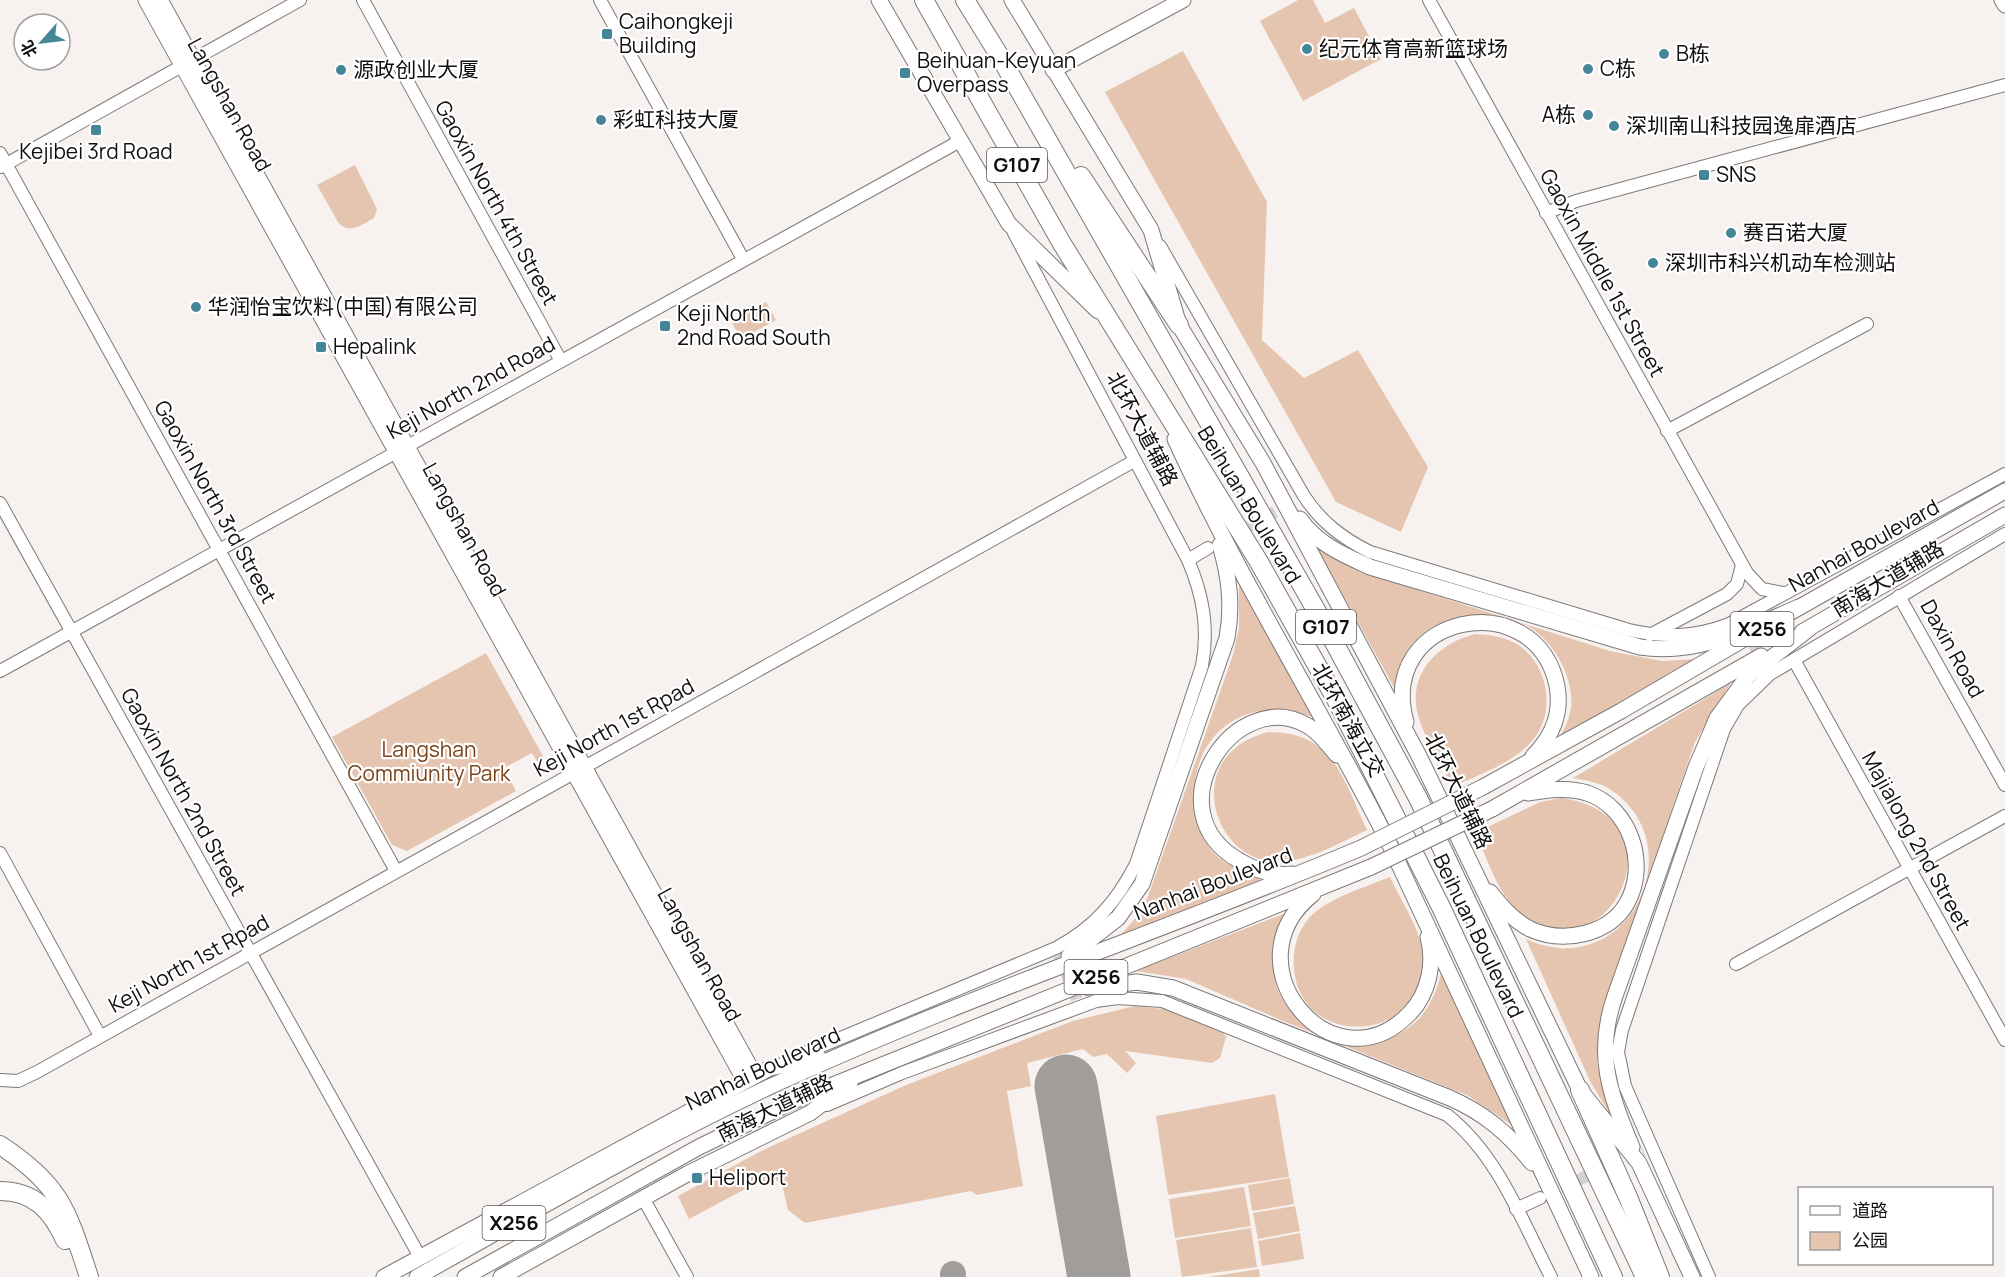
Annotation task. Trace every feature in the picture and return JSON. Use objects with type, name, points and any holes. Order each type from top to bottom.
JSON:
[{"type":"highway","name":"Beihuan Boulevard","points":[[924,0],[1061,242],[1259,562],[1337,701],[1441,907],[1613,1277]]},
{"type":"highway","name":"Beihuan Boulevard","points":[[965,0],[999,55],[1328,631],[1418,798],[1644,1277]]},
{"type":"highway","points":[[999,55],[1179,325]]},
{"type":"highway","points":[[1580,1090],[1628,1197],[1660,1277]]},
{"type":"highway","points":[[0,1145],[37,1171],[54,1190],[65,1210],[89,1277]]},
{"type":"highway","points":[[0,1191],[17,1192],[28,1196],[48,1210],[65,1240],[78,1277]]},
{"type":"main road","name":"Langshan Road","points":[[146,0],[188,63],[750,1078]]},
{"type":"main road","name":"Langshan Road","points":[[160,0],[188,63]]},
{"type":"main road","name":"北环大道辅路","points":[[879,0],[1009,224]]},
{"type":"main road","name":"北环大道辅路","points":[[1012,0],[1151,230],[1179,325],[1263,463],[1419,756],[1580,1090],[1645,1153],[1692,1277]]},
{"type":"main road","points":[[1053,70],[1183,0]]},
{"type":"main road","points":[[2002,0],[2005,5]]},
{"type":"main road","points":[[1009,224],[1115,328]]},
{"type":"main road","name":"北环大道辅路","points":[[1156,398],[1212,519]]},
{"type":"main road","points":[[1263,463],[1308,530],[1349,558],[1475,600],[1627,644],[1655,649],[1699,645],[1729,637],[1799,607]]},
{"type":"main road","name":"Nanhai Boulevard","points":[[417,1277],[610,1169],[721,1111],[848,1052],[1361,848],[1520,768],[2005,491]]},
{"type":"main road","name":"Nanhai Boulevard","points":[[465,1277],[699,1147],[869,1068],[1371,867],[1492,809],[2005,514]]},
{"type":"main road","points":[[1008,987],[1067,957],[1098,936],[1118,918],[1142,884],[1227,638],[1230,620],[1229,581],[1212,519]]},
{"type":"main road","name":"北环南海立交","points":[[1212,519],[1355,775],[1422,914]]},
{"type":"main road","points":[[1419,756],[1409,733],[1402,702],[1402,688],[1410,662],[1426,641],[1449,627],[1491,623],[1519,632],[1536,644],[1548,660],[1557,690],[1558,705],[1552,730],[1541,748],[1520,768]]},
{"type":"main road","points":[[1645,1153],[1611,1093],[1606,1069],[1605,1030],[1609,1012],[1695,767],[1717,718],[1748,676],[1810,628]]},
{"type":"main road","points":[[1304,872],[1287,874],[1251,867],[1220,846],[1203,814],[1201,797],[1210,762],[1220,747],[1246,726],[1263,721],[1285,720],[1307,726],[1318,734],[1355,775]]},
{"type":"main road","points":[[1468,860],[1505,910],[1530,929],[1560,936],[1578,935],[1594,931],[1619,914],[1630,896],[1636,873],[1634,843],[1620,818],[1598,798],[1580,791],[1556,789],[1519,795]]},
{"type":"main road","points":[[1323,886],[1294,913],[1283,933],[1280,970],[1285,988],[1311,1022],[1328,1033],[1348,1039],[1366,1039],[1387,1032],[1402,1022],[1417,1006],[1427,986],[1431,966],[1430,946],[1422,914]]},
{"type":"main road","points":[[1422,914],[1591,1277]]},
{"type":"main road","points":[[1028,1005],[1089,988],[1120,983],[1137,982],[1173,988],[1473,1108],[1507,1133],[1545,1180]]},
{"type":"main road","name":"南海大道辅路","points":[[384,1277],[770,1068],[848,1052]]},
{"type":"main road","points":[[810,1113],[869,1068]]},
{"type":"main road","name":"南海大道辅路","points":[[501,1277],[643,1198],[810,1113]]},
{"type":"main road","points":[[610,1169],[640,1137]]},
{"type":"street","points":[[2,161],[188,63],[300,0]]},
{"type":"street","name":"Gaoxin North 4th Street","points":[[363,0],[561,361]]},
{"type":"street","points":[[600,0],[743,260]]},
{"type":"street","name":"Gaoxin Middle 1st Street","points":[[1429,0],[1742,565],[1751,580],[1762,589],[1784,593]]},
{"type":"street","points":[[1546,213],[1576,201],[2005,85]]},
{"type":"street","name":"Keji North 2nd Road","points":[[0,671],[960,141]]},
{"type":"street","name":"Gaoxin North 3rd Street","points":[[2,161],[396,871]]},
{"type":"street","name":"北环大道辅路","points":[[770,1068],[1057,952],[1087,929],[1122,892],[1136,864],[1204,657],[1206,626],[1204,604],[1188,560],[1009,224]]},
{"type":"street","name":"南海大道辅路","points":[[1151,230],[1300,498],[1336,532],[1370,552],[1650,635],[1677,636],[1705,633],[1741,622],[1784,593],[2005,474]]},
{"type":"street","points":[[1667,431],[1867,324]]},
{"type":"street","name":"Keji North 1st Rpad","points":[[0,1080],[18,1081],[1134,461]]},
{"type":"street","name":"Gaoxin North 2nd Street","points":[[0,503],[420,1257]]},
{"type":"street","name":"南海大道辅路","points":[[1709,1277],[1645,1153],[1620,1070],[1618,1052],[1622,1030],[1724,729],[1738,705],[1768,671],[1794,660],[2005,534]]},
{"type":"street","points":[[1188,560],[1208,548]]},
{"type":"street","points":[[1650,635],[1727,594],[1737,584],[1742,565]]},
{"type":"street","name":"Daxin Road","points":[[1899,596],[2004,778]]},
{"type":"street","name":"Majialong 2nd Street","points":[[1794,660],[2005,1040]]},
{"type":"street","points":[[1736,964],[2005,816]]},
{"type":"street","points":[[0,853],[100,1036]]},
{"type":"street","name":"南海大道辅路","points":[[810,1113],[1078,1002],[1118,998],[1162,1001],[1434,1108],[1457,1123],[1476,1142],[1491,1162],[1516,1209]]},
{"type":"street","points":[[643,1198],[687,1277]]},
{"type":"street","points":[[1540,1198],[1516,1209],[1551,1277]]},
{"type":"green space","name":"纪元体育高新篮球场","points":[[1298,0],[1313,0],[1325,23],[1354,8],[1381,59],[1303,101],[1260,21]]},
{"type":"green space","points":[[1183,51],[1267,202],[1262,340],[1304,378],[1358,350],[1428,467],[1401,532],[1336,502],[1105,92]]},
{"type":"green space","points":[[355,165],[377,209],[374,218],[360,226],[347,228],[338,222],[317,185]]},
{"type":"green space","points":[[766,302],[776,320],[741,339],[731,321]]},
{"type":"green space","points":[[1315,544],[1336,559],[1377,577],[1499,616],[1464,616],[1432,628],[1418,638],[1407,651],[1401,665],[1396,691]]},
{"type":"green space","points":[[1239,575],[1319,720],[1294,712],[1271,710],[1249,714],[1229,723],[1213,738],[1202,757],[1195,780],[1197,818],[1206,842],[1218,857],[1260,880],[1120,936],[1143,909],[1233,655],[1239,628]]},
{"type":"green space","points":[[1518,622],[1610,651],[1662,661],[1696,659],[1557,740],[1567,723],[1571,707],[1570,690],[1565,671],[1547,642],[1537,632]]},
{"type":"green space","points":[[1475,634],[1505,639],[1526,651],[1542,674],[1547,701],[1545,715],[1533,740],[1525,748],[1496,767],[1453,787],[1423,730],[1417,711],[1418,683],[1423,671],[1439,652],[1462,638]]},
{"type":"green space","name":"Langshan Commiunity Park","points":[[486,653],[544,758],[542,770],[532,753],[504,768],[516,791],[407,851],[392,845],[332,737]]},
{"type":"green space","points":[[1731,683],[1695,742],[1601,1015],[1597,1064],[1610,1114],[1591,1083],[1526,939],[1563,948],[1595,943],[1620,926],[1639,901],[1648,872],[1647,841],[1634,812],[1608,788],[1573,778]]},
{"type":"green space","points":[[1268,732],[1290,734],[1308,740],[1322,750],[1343,777],[1367,830],[1315,854],[1282,862],[1262,860],[1244,852],[1230,839],[1220,823],[1215,804],[1214,785],[1220,767],[1240,744]]},
{"type":"green space","points":[[1562,798],[1601,812],[1622,835],[1628,863],[1620,891],[1603,914],[1578,928],[1549,928],[1517,910],[1498,884],[1475,833],[1540,802]]},
{"type":"green space","points":[[1390,877],[1419,936],[1423,956],[1420,984],[1407,1006],[1388,1020],[1364,1026],[1340,1025],[1319,1015],[1302,996],[1294,969],[1296,942],[1305,923],[1326,904]]},
{"type":"green space","points":[[1291,911],[1275,949],[1274,976],[1284,1001],[1296,1015],[1359,1044],[1390,1038],[1401,1033],[1419,1019],[1431,1001],[1442,969],[1512,1125],[1467,1095],[1283,1021],[1186,979],[1136,971]]},
{"type":"green space","points":[[1135,1006],[1173,1010],[1222,1031],[1226,1037],[1220,1058],[1212,1063],[1125,1051],[1136,1063],[1127,1073],[1107,1054],[1093,1057],[1083,1049],[1027,1063],[1031,1086],[1007,1091],[1023,1186],[977,1195],[971,1191],[805,1223],[788,1210],[782,1184],[773,1178],[751,1186],[689,1219],[678,1196],[763,1150],[906,1085],[1073,1021]]},
{"type":"green space","points":[[1275,1094],[1289,1177],[1168,1195],[1156,1116]]},
{"type":"green space","points":[[1290,1178],[1294,1204],[1252,1211],[1248,1185]]},
{"type":"green space","points":[[1244,1187],[1251,1226],[1175,1238],[1169,1199]]},
{"type":"green space","points":[[1295,1206],[1300,1231],[1258,1239],[1253,1213]]},
{"type":"green space","points":[[1251,1228],[1257,1267],[1182,1277],[1176,1240]]},
{"type":"green space","points":[[1300,1233],[1304,1259],[1262,1266],[1258,1241]]},
{"type":"green space","points":[[1259,1269],[1260,1277],[1209,1277]]},
{"type":"runway","points":[[1066,1086],[1099,1277]]},
{"type":"tunnel","points":[[1233,535],[1295,501]]},
{"type":"tunnel","points":[[1744,627],[1765,664]]},
{"type":"tunnel","points":[[1059,955],[1077,999]]},
{"type":"tunnel","points":[[1544,1196],[1643,1150]]},
{"type":"place","name":"Caihongkeji Building","points":[[607,34]]},
{"type":"place","name":"纪元体育高新篮球场","points":[[1307,49]]},
{"type":"place","name":"B栋","points":[[1664,54]]},
{"type":"place","name":"C栋","points":[[1588,69]]},
{"type":"place","name":"源政创业大厦","points":[[341,70]]},
{"type":"place","name":"Beihuan-Keyuan Overpass","points":[[905,73]]},
{"type":"place","name":"A栋","points":[[1588,115]]},
{"type":"place","name":"彩虹科技大厦","points":[[601,120]]},
{"type":"place","name":"深圳南山科技园逸扉酒店","points":[[1614,126]]},
{"type":"place","name":"Kejibei 3rd Road","points":[[96,130]]},
{"type":"place","name":"SNS","points":[[1704,175]]},
{"type":"place","name":"赛百诺大厦","points":[[1731,233]]},
{"type":"place","name":"深圳市科兴机动车检测站","points":[[1653,263]]},
{"type":"place","name":"华润怡宝饮料(中国)有限公司","points":[[196,307]]},
{"type":"place","name":"Keji North 2nd Road South","points":[[665,326]]},
{"type":"place","name":"Hepalink","points":[[321,347]]},
{"type":"place","name":"Heliport","points":[[697,1178]]}]
